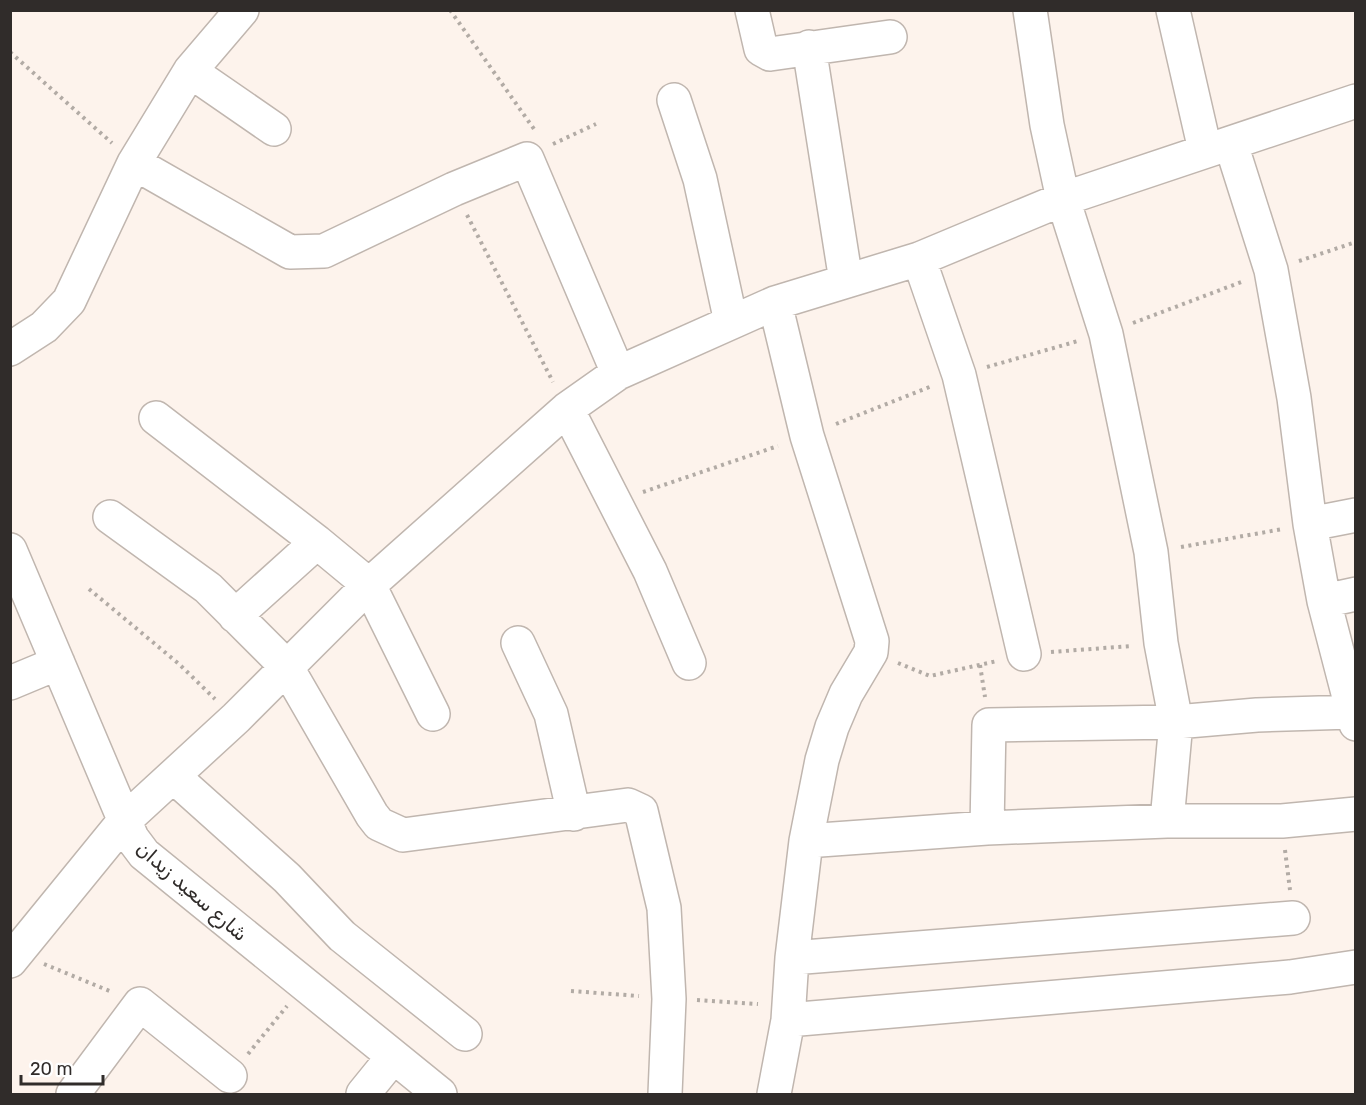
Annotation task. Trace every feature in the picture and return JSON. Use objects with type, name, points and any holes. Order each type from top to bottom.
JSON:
[{"type":"street","points":[[10,349],[44,327],[69,301],[134,163],[190,72],[242,10]]},
{"type":"street","points":[[752,10],[761,49],[765,52],[890,37]]},
{"type":"street","points":[[1030,10],[1047,125],[1063,199],[1106,333],[1151,552],[1161,643],[1176,722],[1167,821]]},
{"type":"street","points":[[987,828],[989,724],[1176,722],[1257,715],[1354,718],[1324,601],[1310,524],[1294,398],[1271,270],[1218,147],[1173,10]]},
{"type":"street","points":[[809,47],[846,281]]},
{"type":"street","points":[[190,72],[274,129]]},
{"type":"street","points":[[674,100],[700,179],[731,322]]},
{"type":"street","points":[[14,957],[125,820],[236,718],[369,585],[567,410],[618,373],[775,303],[919,259],[1063,199],[1218,147],[1354,106]]},
{"type":"street","points":[[134,163],[291,252],[303,254],[324,251],[454,189],[527,159],[618,373]]},
{"type":"street","points":[[919,259],[958,375],[1024,654]]},
{"type":"street","points":[[774,1095],[789,1013],[792,958],[806,841],[822,760],[832,727],[846,694],[871,652],[869,628],[807,436],[775,303]]},
{"type":"street","points":[[567,410],[650,571],[689,663]]},
{"type":"street","points":[[156,418],[369,585],[432,714]]},
{"type":"street","points":[[1310,524],[1356,515]]},
{"type":"street","points":[[110,517],[208,588],[286,666],[372,815],[389,830],[403,836],[628,806],[634,806],[644,816],[664,908],[669,999],[665,1095]]},
{"type":"street","points":[[235,616],[317,542]]},
{"type":"street","name":"شارع سعيد زيدان","points":[[10,550],[132,838],[144,854],[440,1095]]},
{"type":"street","points":[[1324,601],[1356,594]]},
{"type":"street","points":[[518,643],[551,714],[574,814]]},
{"type":"street","points":[[10,683],[58,663]]},
{"type":"street","points":[[173,776],[287,878],[342,936],[465,1034]]},
{"type":"street","points":[[806,841],[987,828],[1167,821],[1282,821],[1356,814]]},
{"type":"street","points":[[792,958],[1293,918]]},
{"type":"street","points":[[789,1013],[1290,977],[1356,967]]},
{"type":"street","points":[[73,1095],[140,1004],[230,1076]]},
{"type":"street","points":[[363,1095],[393,1057]]},
{"type":"path","points":[[450,10],[540,137]]},
{"type":"path","points":[[10,52],[134,163]]},
{"type":"path","points":[[547,147],[596,124]]},
{"type":"path","points":[[454,189],[567,410]]},
{"type":"path","points":[[614,501],[807,436],[958,375],[1106,333],[1271,270],[1356,242]]},
{"type":"path","points":[[1151,552],[1310,524]]},
{"type":"path","points":[[89,589],[179,664],[236,718]]},
{"type":"path","points":[[1024,654],[1161,643]]},
{"type":"path","points":[[871,652],[930,676],[980,665]]},
{"type":"path","points":[[1282,821],[1293,918]]},
{"type":"path","points":[[14,957],[140,1004]]},
{"type":"path","points":[[230,1076],[305,985]]},
{"type":"path","points":[[571,991],[669,999],[789,1013]]}]
